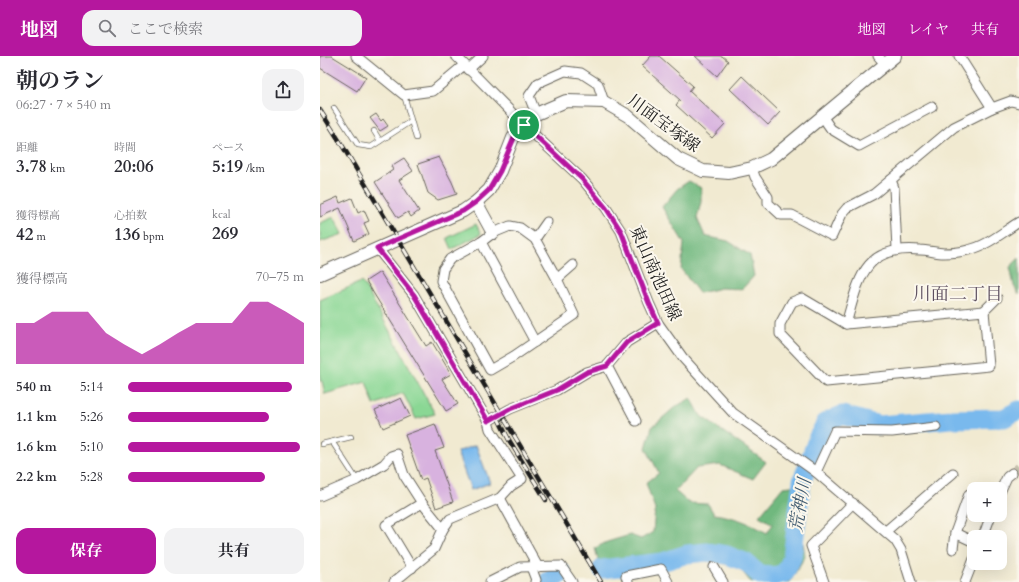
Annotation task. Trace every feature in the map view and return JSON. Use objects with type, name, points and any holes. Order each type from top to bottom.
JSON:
[{"type":"street","points":[[356,56],[404,95],[433,92],[483,56]]},
{"type":"street","name":"東山南池田線","points":[[456,56],[466,68],[524,125],[582,179],[606,208],[621,231],[658,323],[683,358],[733,413],[799,461],[814,470],[886,531],[895,540],[900,550],[911,582]]},
{"type":"street","name":"川面宝塚線","points":[[320,274],[463,211],[476,202],[489,190],[500,171],[514,138],[524,125],[536,114],[566,101],[604,102],[628,116],[678,158],[703,171],[729,173],[752,168],[771,159],[822,116],[881,60],[895,56]]},
{"type":"street","points":[[959,56],[992,108]]},
{"type":"street","points":[[536,114],[529,96],[538,83],[565,71],[581,73],[598,84],[604,102]]},
{"type":"street","points":[[752,168],[755,177],[768,197],[768,203],[781,215],[792,215],[832,236],[842,214],[847,208],[874,194],[954,127],[992,108],[1011,102],[1019,103]]},
{"type":"street","points":[[822,116],[831,129],[859,146],[932,107]]},
{"type":"street","points":[[891,180],[894,188],[897,249]]},
{"type":"street","points":[[476,202],[493,233]]},
{"type":"street","points":[[534,239],[547,222]]},
{"type":"street","points":[[846,324],[857,285],[867,266],[881,255],[897,249],[944,253],[969,250],[992,240],[1019,222]]},
{"type":"street","points":[[510,226],[520,228],[534,239],[557,279],[574,315],[514,356],[490,370],[441,281],[443,269],[450,259],[481,242],[493,233],[510,226]]},
{"type":"street","points":[[481,242],[535,342]]},
{"type":"street","points":[[377,248],[414,295],[488,421],[490,429],[522,480],[511,486],[500,498],[450,519],[443,529],[434,549],[394,582]]},
{"type":"street","points":[[557,279],[573,265]]},
{"type":"street","points":[[984,311],[989,366],[826,382],[780,334],[780,324],[792,302],[802,298],[846,324],[984,311],[997,298]]},
{"type":"street","points":[[488,421],[510,409],[557,390],[587,372],[607,366],[627,342],[658,323]]},
{"type":"street","points":[[607,366],[636,421]]},
{"type":"street","points":[[814,470],[835,431],[892,432],[936,427]]},
{"type":"street","points":[[320,496],[357,480],[384,464],[391,456],[397,454],[404,475],[422,503],[443,529]]},
{"type":"street","points":[[886,531],[953,473]]},
{"type":"street","points":[[1005,482],[1007,477],[1012,473]]},
{"type":"street","points":[[500,498],[534,567],[535,582]]},
{"type":"street","points":[[954,550],[955,533],[967,500]]},
{"type":"street","points":[[412,568],[386,525],[422,503]]},
{"type":"street","points":[[824,582],[811,546],[853,503]]},
{"type":"street","points":[[955,533],[967,539]]},
{"type":"street","points":[[490,582],[520,567],[561,566],[572,582]]},
{"type":"street","points":[[714,567],[723,582]]},
{"type":"street","points":[[628,582],[626,576],[661,569],[668,582]]},
{"type":"street","points":[[965,582],[970,570]]},
{"type":"lane","points":[[404,95],[416,138]]},
{"type":"lane","points":[[334,108],[358,145],[371,147],[411,121]]},
{"type":"lane","points":[[374,131],[380,141]]},
{"type":"lane","points":[[322,444],[333,443],[351,437]]},
{"type":"lane","points":[[333,443],[357,480]]},
{"type":"green space","points":[[689,181],[701,188],[701,202],[697,218],[705,236],[728,241],[750,255],[754,276],[742,289],[721,288],[699,293],[681,269],[684,243],[662,207],[677,189]]},
{"type":"green space","points":[[334,217],[343,234],[320,242],[320,223]]},
{"type":"green space","points":[[476,224],[481,234],[452,249],[447,238]]},
{"type":"green space","points":[[1019,258],[1019,295],[1014,286],[1010,267]]},
{"type":"green space","points":[[361,282],[365,286],[435,414],[416,419],[403,393],[374,405],[366,382],[325,394],[322,381],[320,381],[320,300]]},
{"type":"green space","points":[[691,398],[701,416],[766,462],[753,479],[720,465],[697,468],[675,491],[689,503],[708,504],[714,514],[741,520],[767,533],[773,524],[759,516],[783,487],[799,485],[805,505],[802,535],[805,556],[790,582],[753,582],[750,581],[738,566],[696,559],[627,566],[599,564],[595,548],[607,542],[630,535],[641,539],[653,532],[655,509],[646,483],[659,473],[646,448],[652,427],[675,407]]},
{"type":"water","points":[[476,445],[490,483],[471,490],[457,452]]},
{"type":"building","points":[[320,56],[332,56],[366,77],[357,91],[320,68]]},
{"type":"building","points":[[651,56],[659,56],[693,86],[689,91],[725,124],[712,138],[676,105],[680,100],[642,66]]},
{"type":"building","points":[[695,56],[722,56],[728,61],[717,76]]},
{"type":"building","points":[[742,76],[780,112],[768,125],[730,89]]},
{"type":"building","points":[[376,114],[381,121],[383,119],[388,126],[380,131],[370,118]]},
{"type":"building","points":[[439,157],[457,194],[438,200],[428,193],[418,164]]},
{"type":"building","points":[[404,158],[413,171],[399,180],[419,211],[411,217],[408,212],[398,218],[375,182],[393,170],[391,166]]},
{"type":"building","points":[[338,197],[340,203],[352,198],[358,213],[364,210],[369,221],[364,223],[369,234],[354,241],[340,208],[320,217],[320,205]]},
{"type":"building","points":[[380,272],[426,346],[432,342],[451,374],[442,379],[458,404],[446,411],[366,281]]},
{"type":"building","points":[[401,398],[410,416],[383,428],[375,410]]},
{"type":"building","points":[[435,424],[444,448],[435,451],[453,502],[436,508],[426,478],[421,480],[405,435]]},
{"type":"waterway","name":"荒神川","points":[[602,569],[662,562],[687,554],[707,552],[727,555],[745,562],[760,575],[774,576],[785,573],[792,558],[802,481],[818,437],[826,422],[842,415],[879,425],[952,419],[1004,418],[1019,410]]},
{"type":"waterway","name":"荒神川","points":[[547,582],[562,573]]},
{"type":"tunnel","points":[[1012,473],[1019,467]]},
{"type":"railway","points":[[320,110],[601,582]]},
{"type":"railway","points":[[497,416],[509,440],[546,500]]},
{"type":"district","name":"川面二丁目","points":[[958,294]]},
{"type":"route","points":[[524,125],[582,179],[606,208],[621,231],[658,323],[627,342],[607,366],[587,372],[557,390],[510,409],[498,417],[488,421],[414,295],[377,248],[463,211],[476,202],[489,190],[500,171],[514,138],[524,125]]}]
